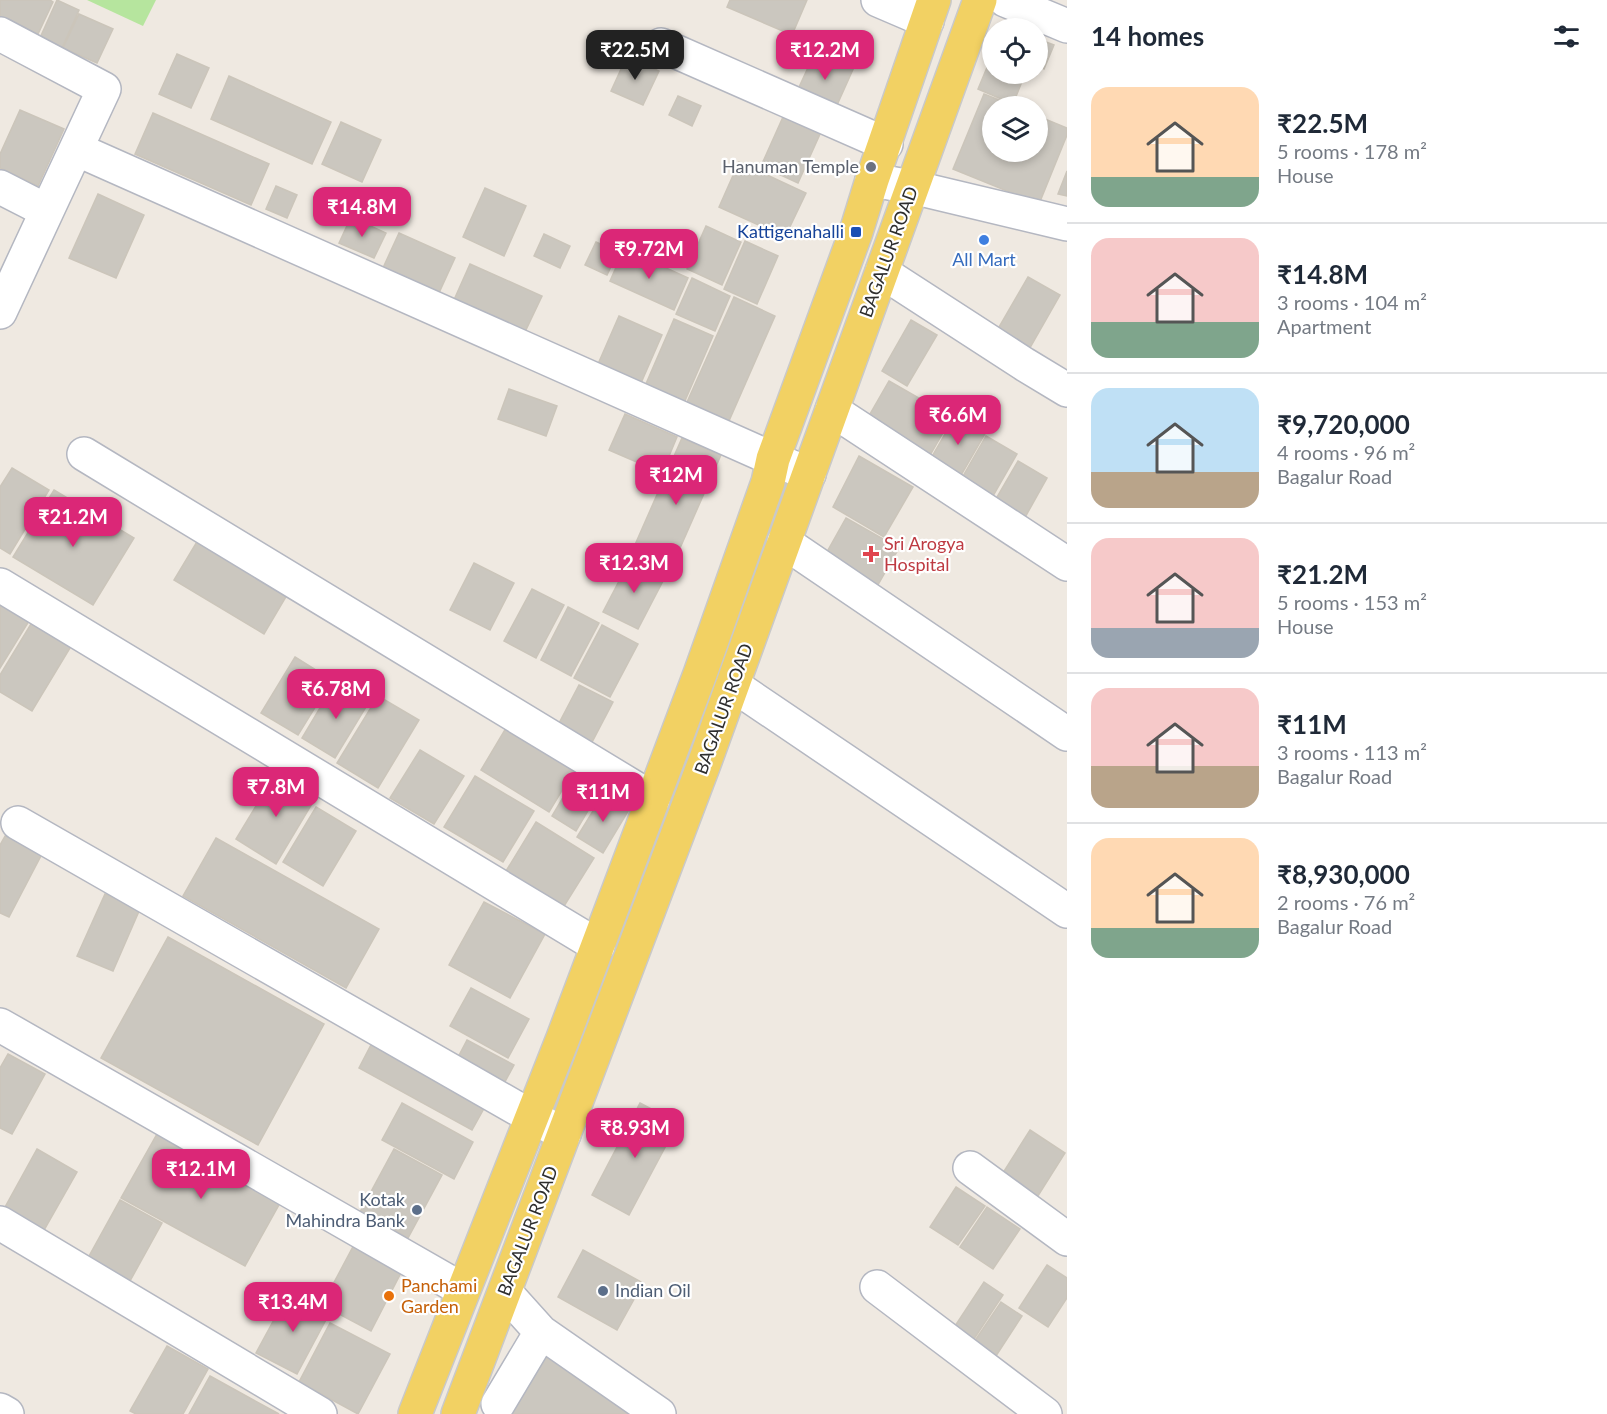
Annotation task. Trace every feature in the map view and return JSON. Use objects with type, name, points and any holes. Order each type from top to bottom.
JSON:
[{"type":"main road","name":"BAGALUR ROAD","points":[[459,1414],[733,685],[980,0]]},
{"type":"main road","name":"BAGALUR ROAD","points":[[415,1414],[598,946],[700,674],[768,482],[772,459],[852,243],[930,11]]},
{"type":"street","points":[[878,0],[930,11]]},
{"type":"street","points":[[1005,0],[1067,26]]},
{"type":"street","points":[[0,34],[104,89],[0,312]]},
{"type":"street","points":[[662,45],[886,144]]},
{"type":"street","points":[[76,149],[809,474]]},
{"type":"street","points":[[872,180],[1067,224]]},
{"type":"street","points":[[0,187],[47,211]]},
{"type":"street","points":[[882,272],[1067,390]]},
{"type":"street","points":[[832,410],[1067,564]]},
{"type":"street","points":[[84,454],[653,799]]},
{"type":"street","points":[[784,542],[1067,734]]},
{"type":"street","points":[[0,585],[598,946]]},
{"type":"street","points":[[733,685],[1067,911]]},
{"type":"street","points":[[18,823],[564,1134]]},
{"type":"street","points":[[0,1025],[464,1290]]},
{"type":"street","points":[[970,1168],[1067,1239]]},
{"type":"street","points":[[0,1223],[320,1414]]},
{"type":"street","points":[[877,1287],[1045,1414]]},
{"type":"street","points":[[505,1292],[541,1332],[659,1414]]},
{"type":"street","points":[[498,1404],[541,1332]]},
{"type":"street","points":[[0,1410],[7,1414]]},
{"type":"green space","points":[[87,0],[156,0],[143,26]]},
{"type":"building","points":[[0,0],[50,0],[53,2],[38,34],[0,16]]},
{"type":"building","points":[[57,0],[79,10],[62,48],[40,38]]},
{"type":"building","points":[[730,0],[807,0],[792,35],[727,7]]},
{"type":"building","points":[[79,14],[113,29],[97,63],[63,48]]},
{"type":"building","points":[[1048,43],[1054,45],[1048,59]]},
{"type":"building","points":[[817,48],[855,65],[833,114],[795,96]]},
{"type":"building","points":[[177,54],[209,68],[191,108],[159,94]]},
{"type":"building","points":[[627,56],[659,71],[643,105],[611,91]]},
{"type":"building","points":[[229,76],[331,122],[312,164],[211,119]]},
{"type":"building","points":[[982,79],[982,84],[1021,84],[1016,96],[994,96],[978,89]]},
{"type":"building","points":[[678,96],[701,106],[692,126],[669,115]]},
{"type":"building","points":[[982,99],[982,162],[1048,162],[1048,120],[1067,128],[1067,135],[1039,204],[953,169]]},
{"type":"building","points":[[20,110],[64,129],[38,186],[0,168],[0,154]]},
{"type":"building","points":[[153,113],[269,164],[251,205],[135,154]]},
{"type":"building","points":[[783,117],[820,134],[798,183],[761,166]]},
{"type":"building","points":[[341,122],[381,140],[362,182],[322,164]]},
{"type":"building","points":[[739,162],[806,193],[785,237],[719,207]]},
{"type":"building","points":[[1067,171],[1067,196],[1058,194]]},
{"type":"building","points":[[276,186],[297,195],[287,218],[266,209]]},
{"type":"building","points":[[485,188],[526,206],[504,256],[463,237]]},
{"type":"building","points":[[98,194],[144,215],[116,278],[69,258]]},
{"type":"building","points":[[351,217],[386,233],[374,258],[339,243]]},
{"type":"building","points":[[706,226],[741,242],[722,285],[687,269]]},
{"type":"building","points":[[399,233],[455,258],[438,295],[382,270]]},
{"type":"building","points":[[544,234],[570,246],[560,268],[534,256]]},
{"type":"building","points":[[745,241],[778,256],[757,304],[724,289]]},
{"type":"building","points":[[596,242],[618,252],[607,275],[585,265]]},
{"type":"building","points":[[624,249],[688,278],[674,310],[610,281]]},
{"type":"building","points":[[470,264],[542,296],[524,334],[453,302]]},
{"type":"building","points":[[1028,277],[1060,295],[1027,353],[995,334]]},
{"type":"building","points":[[692,278],[730,296],[715,331],[676,314]]},
{"type":"building","points":[[734,297],[775,316],[725,430],[683,411]]},
{"type":"building","points":[[619,316],[662,335],[641,383],[598,364]]},
{"type":"building","points":[[674,319],[713,336],[684,403],[645,386]]},
{"type":"building","points":[[911,320],[937,335],[907,386],[882,371]]},
{"type":"building","points":[[889,381],[952,417],[929,457],[866,421]]},
{"type":"building","points":[[509,389],[557,406],[546,436],[498,419]]},
{"type":"building","points":[[625,414],[677,437],[662,473],[609,450]]},
{"type":"building","points":[[956,415],[986,432],[960,477],[930,460]]},
{"type":"building","points":[[986,436],[1017,454],[993,496],[962,478]]},
{"type":"building","points":[[682,438],[721,455],[669,573],[630,556]]},
{"type":"building","points":[[859,456],[913,487],[884,537],[833,507]]},
{"type":"building","points":[[1018,461],[1047,478],[1023,521],[993,504]]},
{"type":"building","points":[[12,468],[49,490],[10,554],[0,548],[0,487]]},
{"type":"building","points":[[54,490],[134,538],[93,605],[13,557]]},
{"type":"building","points":[[846,518],[899,548],[875,590],[823,559]]},
{"type":"building","points":[[198,540],[287,595],[264,634],[174,580]]},
{"type":"building","points":[[630,560],[665,577],[638,629],[603,612]]},
{"type":"building","points":[[474,563],[514,583],[490,630],[450,610]]},
{"type":"building","points":[[532,589],[564,605],[536,658],[504,641]]},
{"type":"building","points":[[0,603],[29,621],[0,668]]},
{"type":"building","points":[[568,607],[599,623],[571,676],[541,660]]},
{"type":"building","points":[[34,619],[73,643],[32,711],[0,692],[0,675]]},
{"type":"building","points":[[602,625],[638,644],[610,697],[574,678]]},
{"type":"building","points":[[295,657],[332,680],[298,735],[261,713]]},
{"type":"building","points":[[336,681],[369,702],[335,758],[302,738]]},
{"type":"building","points":[[579,685],[613,702],[590,746],[556,729]]},
{"type":"building","points":[[378,696],[419,720],[378,788],[337,763]]},
{"type":"building","points":[[506,728],[575,769],[549,812],[481,770]]},
{"type":"building","points":[[420,750],[464,776],[434,824],[390,798]]},
{"type":"building","points":[[578,772],[602,787],[576,831],[552,816]]},
{"type":"building","points":[[276,773],[316,797],[276,864],[236,839]]},
{"type":"building","points":[[475,776],[534,811],[503,862],[444,827]]},
{"type":"building","points":[[604,793],[630,808],[603,853],[577,837]]},
{"type":"building","points":[[316,807],[356,831],[323,886],[283,862]]},
{"type":"building","points":[[536,822],[594,858],[561,911],[503,876]]},
{"type":"building","points":[[8,831],[44,850],[9,917],[0,913],[0,845]]},
{"type":"building","points":[[216,838],[379,929],[346,988],[183,896]]},
{"type":"building","points":[[105,894],[140,909],[113,971],[77,956]]},
{"type":"building","points":[[484,902],[545,934],[510,998],[449,965]]},
{"type":"building","points":[[168,937],[324,1024],[258,1145],[101,1058]]},
{"type":"building","points":[[471,988],[529,1019],[508,1058],[450,1026]]},
{"type":"building","points":[[467,1040],[514,1065],[500,1091],[454,1065]]},
{"type":"building","points":[[373,1041],[487,1103],[472,1130],[359,1068]]},
{"type":"building","points":[[8,1054],[45,1074],[12,1134],[0,1128],[0,1068]]},
{"type":"building","points":[[402,1103],[473,1142],[454,1179],[382,1140]]},
{"type":"building","points":[[640,1103],[678,1123],[629,1215],[592,1195]]},
{"type":"building","points":[[1030,1130],[1065,1153],[1036,1199],[1001,1176]]},
{"type":"building","points":[[157,1134],[280,1203],[245,1266],[121,1198]]},
{"type":"building","points":[[37,1149],[77,1172],[43,1232],[4,1209]]},
{"type":"building","points":[[394,1149],[442,1175],[408,1238],[360,1212]]},
{"type":"building","points":[[956,1187],[985,1206],[958,1245],[930,1227]]},
{"type":"building","points":[[120,1200],[162,1223],[130,1281],[88,1258]]},
{"type":"building","points":[[987,1207],[1020,1229],[993,1269],[960,1247]]},
{"type":"building","points":[[356,1241],[404,1267],[371,1331],[322,1305]]},
{"type":"building","points":[[583,1250],[643,1283],[617,1330],[558,1297]]},
{"type":"building","points":[[1047,1265],[1067,1278],[1067,1298],[1048,1327],[1019,1308]]},
{"type":"building","points":[[984,1282],[1003,1295],[972,1342],[953,1329]]},
{"type":"building","points":[[289,1292],[329,1314],[297,1374],[256,1353]]},
{"type":"building","points":[[1001,1302],[1022,1316],[994,1359],[972,1345]]},
{"type":"building","points":[[330,1323],[390,1354],[358,1414],[299,1382]]},
{"type":"building","points":[[167,1346],[208,1369],[183,1414],[136,1414],[130,1411]]},
{"type":"building","points":[[542,1346],[635,1414],[493,1414]]},
{"type":"building","points":[[210,1376],[279,1414],[189,1414]]},
{"type":"place","name":"Hanuman Temple","points":[[871,167]]},
{"type":"place","name":"Kattigenahalli","points":[[856,232]]},
{"type":"place","name":"All Mart","points":[[984,240]]},
{"type":"place","name":"Sri Arogya Hospital","points":[[871,554]]},
{"type":"place","name":"Kotak Mahindra Bank","points":[[417,1210]]},
{"type":"place","name":"Indian Oil","points":[[603,1291]]},
{"type":"place","name":"Panchami Garden","points":[[389,1296]]}]
